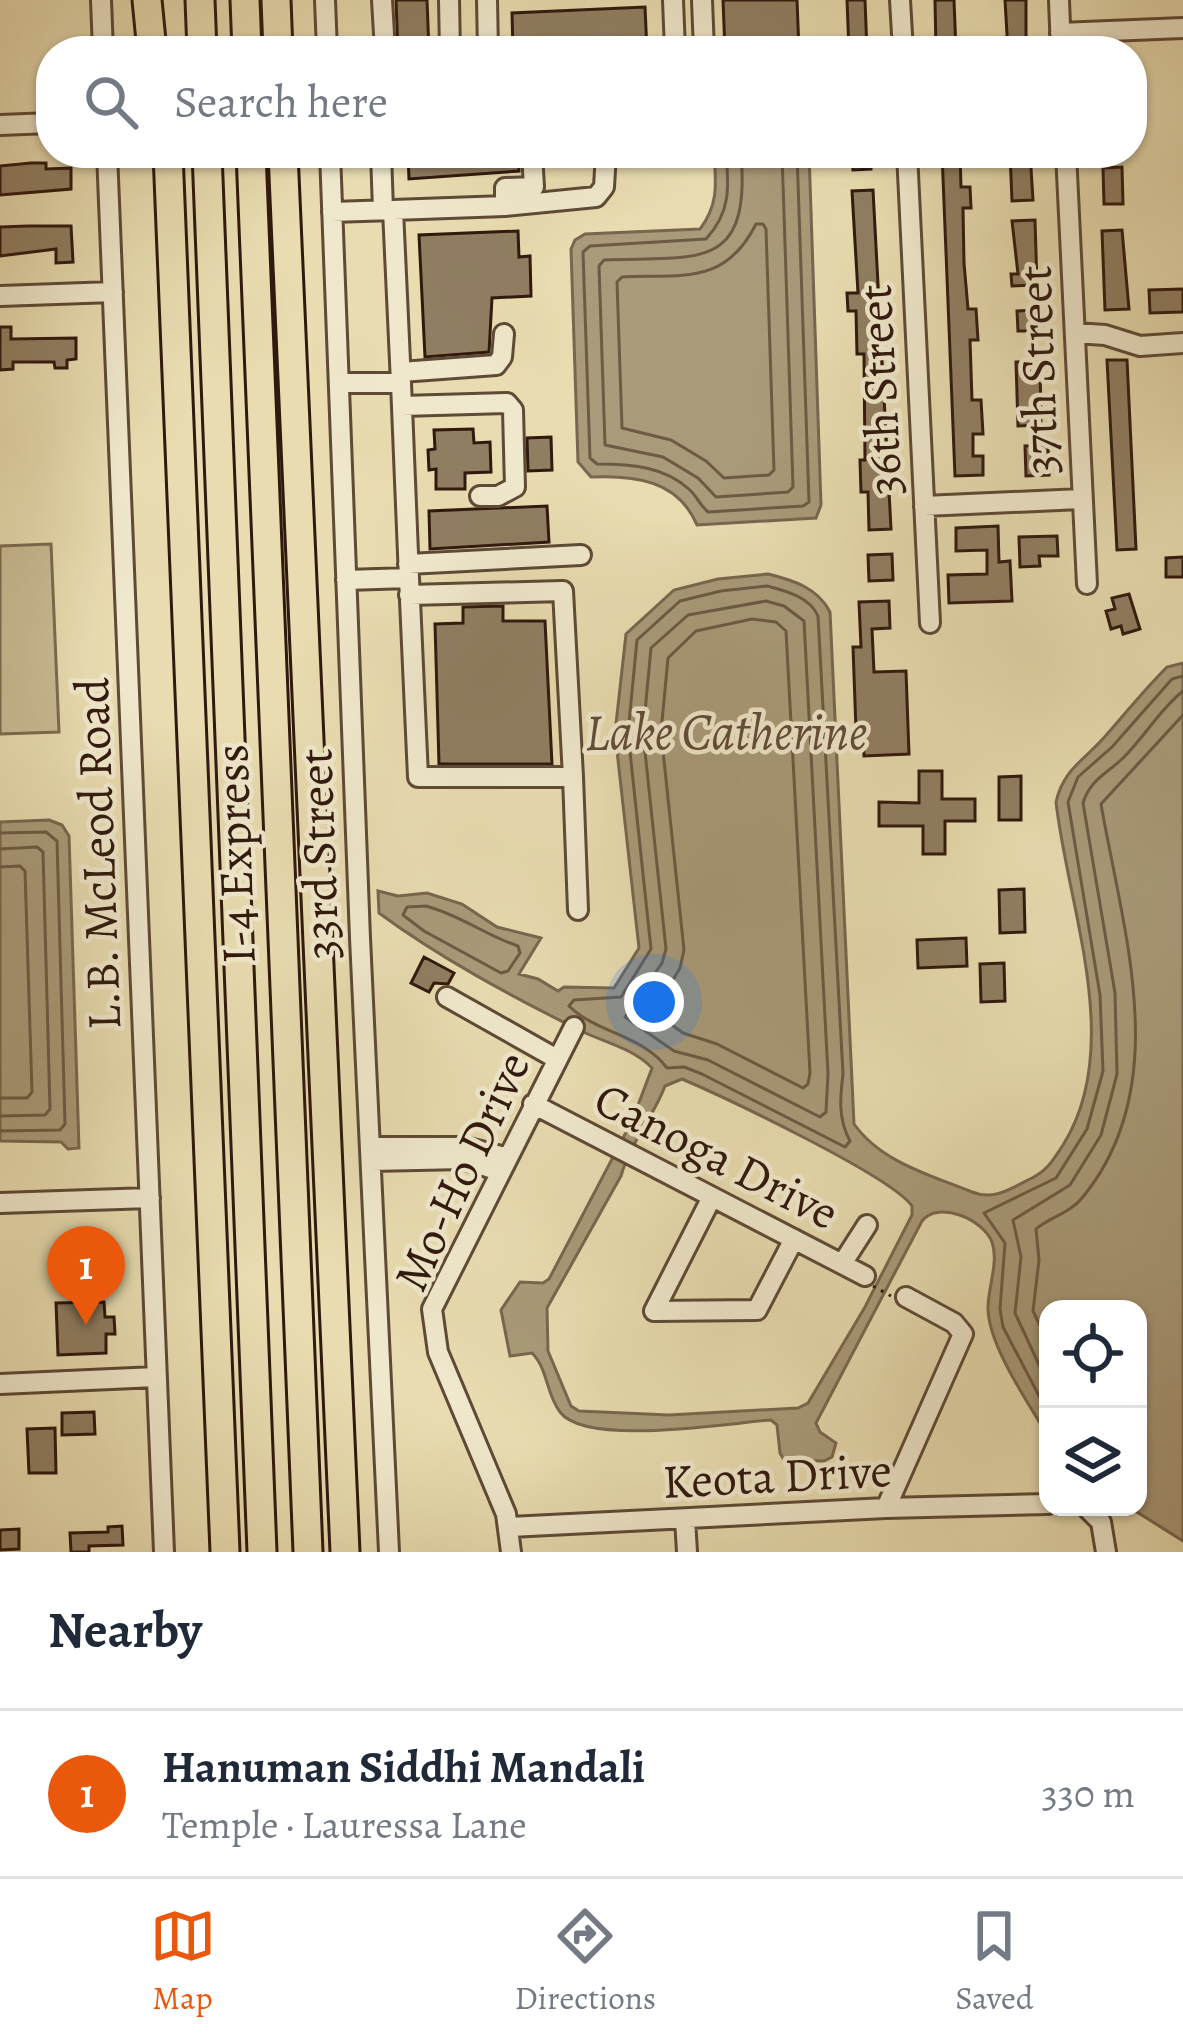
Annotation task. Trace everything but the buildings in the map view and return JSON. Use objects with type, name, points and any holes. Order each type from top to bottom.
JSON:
[{"type":"highway","points":[[147,0],[151,36]]},
{"type":"highway","points":[[162,0],[163,36]]},
{"type":"highway","points":[[200,0],[201,36]]},
{"type":"highway","points":[[245,0],[247,36]]},
{"type":"highway","points":[[276,0],[277,36]]},
{"type":"highway","points":[[165,168],[225,1552]]},
{"type":"highway","name":"I-4 Express","points":[[207,168],[262,1552]]},
{"type":"highway","name":"I-4 Express","points":[[252,168],[308,1552]]},
{"type":"highway","points":[[284,168],[345,1552]]},
{"type":"street","points":[[101,0],[102,36]]},
{"type":"street","points":[[325,0],[326,36]]},
{"type":"street","points":[[382,0],[384,36]]},
{"type":"street","points":[[448,0],[450,36]]},
{"type":"street","points":[[487,0],[488,36]]},
{"type":"street","points":[[673,0],[674,36]]},
{"type":"street","points":[[702,0],[703,36]]},
{"type":"street","points":[[900,0],[902,36]]},
{"type":"street","points":[[1059,0],[1061,36]]},
{"type":"street","points":[[1113,36],[1183,28]]},
{"type":"street","points":[[0,125],[36,124]]},
{"type":"street","name":"L.B. McLeod Road","points":[[108,168],[164,1552]]},
{"type":"street","name":"33rd Street","points":[[331,168],[389,1552]]},
{"type":"street","points":[[384,168],[401,378],[418,777],[573,777]]},
{"type":"street","points":[[505,197],[534,187],[533,168]]},
{"type":"street","points":[[332,212],[505,197],[596,197],[604,187],[605,168]]},
{"type":"street","name":"36th Street","points":[[909,168],[930,622]]},
{"type":"street","name":"37th Street","points":[[1067,168],[1087,584]]},
{"type":"street","points":[[0,296],[113,292]]},
{"type":"street","points":[[1075,333],[1105,335],[1140,346],[1183,344]]},
{"type":"street","points":[[339,383],[496,365],[505,346],[504,334]]},
{"type":"street","points":[[402,406],[507,403],[512,410],[515,488],[498,496],[480,496]]},
{"type":"street","points":[[924,506],[1082,499]]},
{"type":"street","points":[[409,579],[581,555]]},
{"type":"street","points":[[346,580],[409,579],[562,590],[578,910]]},
{"type":"street","points":[[447,997],[557,1059]]},
{"type":"street","name":"Mo-Ho Drive","points":[[511,1552],[510,1527],[438,1352],[430,1320],[435,1296],[574,1027]]},
{"type":"street","name":"Canoga Drive","points":[[532,1104],[868,1281]]},
{"type":"street","points":[[371,1154],[502,1164]]},
{"type":"street","points":[[712,1197],[654,1311],[757,1310],[794,1239]]},
{"type":"street","points":[[0,1203],[150,1198]]},
{"type":"street","points":[[842,1264],[867,1225]]},
{"type":"street","points":[[886,1508],[963,1334],[954,1323],[897,1296]]},
{"type":"street","points":[[0,1384],[156,1377]]},
{"type":"street","name":"Keota Drive","points":[[510,1527],[1039,1504]]},
{"type":"street","points":[[1095,1516],[1101,1522],[1106,1552]]},
{"type":"street","points":[[685,1519],[687,1552]]},
{"type":"path","points":[[868,1281],[897,1296]]},
{"type":"shaded area","points":[[51,544],[59,732],[0,734],[0,546]]},
{"type":"water","points":[[714,168],[810,168],[821,505],[816,518],[697,525],[678,498],[653,483],[591,477],[578,462],[571,249],[575,240],[585,234],[700,229],[713,202]]},
{"type":"water","name":"Lake Catherine","points":[[768,574],[812,591],[830,612],[854,1124],[892,1158],[980,1194],[1010,1189],[1050,1164],[1081,1106],[1090,1065],[1087,977],[1056,802],[1060,790],[1070,772],[1159,675],[1183,663],[1183,1541],[1143,1516],[1147,1516],[1147,1300],[1039,1300],[1039,1421],[1011,1374],[990,1323],[992,1242],[980,1226],[960,1215],[938,1212],[922,1221],[816,1423],[836,1443],[832,1457],[824,1461],[784,1460],[777,1425],[771,1420],[627,1431],[575,1423],[555,1405],[532,1353],[510,1356],[501,1310],[520,1282],[549,1279],[632,1121],[652,1068],[627,1050],[528,1004],[426,945],[379,913],[378,891],[398,896],[427,893],[462,904],[497,927],[541,938],[519,974],[558,991],[564,987],[614,988],[639,948],[615,733],[626,634],[674,590]],"holes":[[[682,1079],[873,1176],[912,1206],[912,1215],[865,1307],[808,1403],[798,1408],[669,1415],[579,1411],[571,1406],[548,1351],[547,1308],[665,1086]]]},
{"type":"water","points":[[49,820],[62,825],[69,836],[79,1148],[68,1149],[61,1142],[0,1141],[0,822]]},
{"type":"place","name":"Hanuman Siddhi Mandali","points":[[86,1325]]}]
